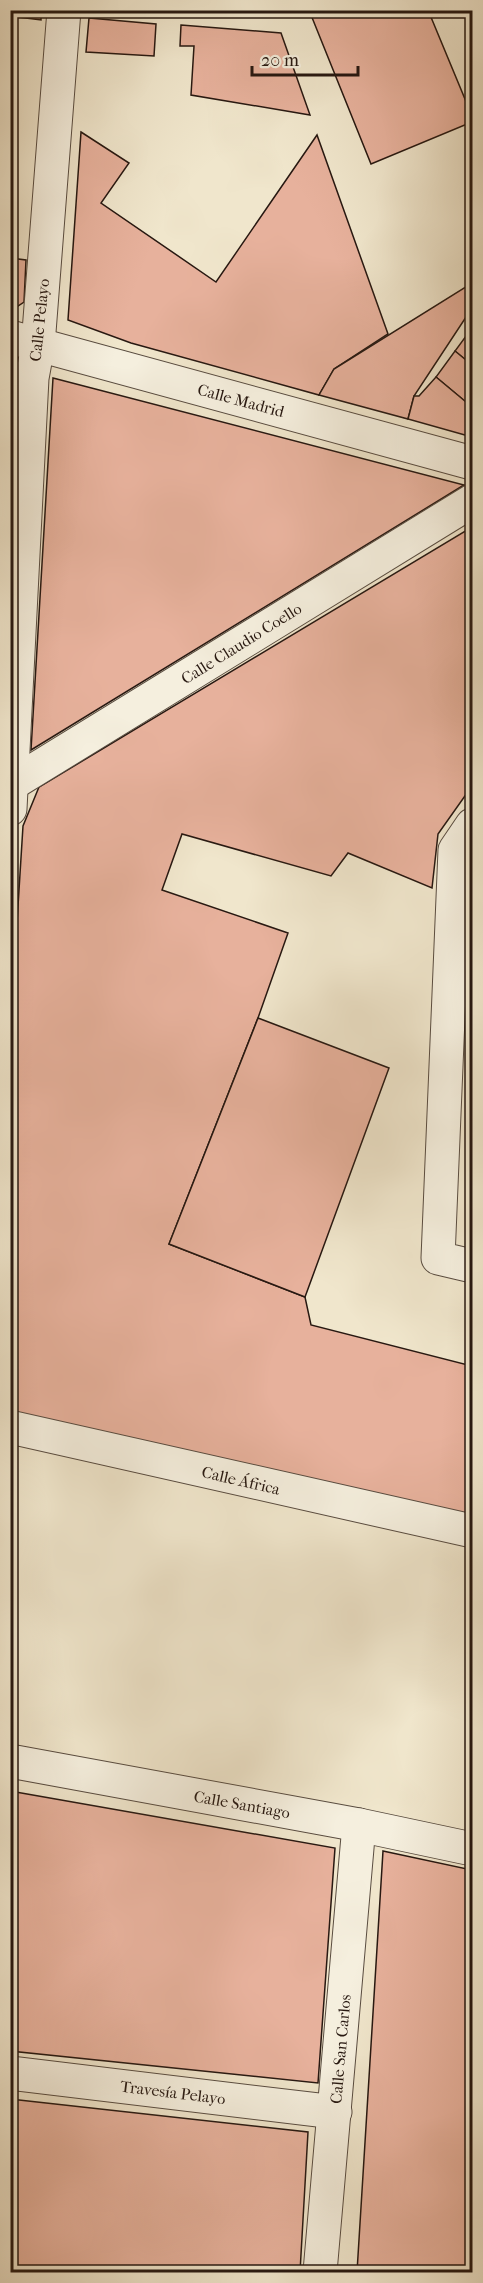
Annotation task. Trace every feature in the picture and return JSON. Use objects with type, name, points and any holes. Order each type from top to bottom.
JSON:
[{"type":"street","name":"Calle Pelayo","points":[[11,793],[32,378],[24,341],[64,10]]},
{"type":"street","name":"Calle Madrid","points":[[24,341],[472,464]]},
{"type":"street","name":"Calle Claudio Coello","points":[[11,793],[472,501]]},
{"type":"street","points":[[472,825],[455,850],[438,1258],[472,1266]]},
{"type":"street","name":"Calle África","points":[[10,1427],[472,1532]]},
{"type":"street","name":"Calle Santiago","points":[[10,1761],[359,1825],[472,1849]]},
{"type":"street","name":"Calle San Carlos","points":[[320,2272],[359,1825]]},
{"type":"street","name":"Travesía Pelayo","points":[[10,2073],[335,2112]]},
{"type":"building","points":[[10,10],[41,10],[41,20],[10,16]]},
{"type":"building","points":[[309,10],[428,10],[472,116],[472,122],[371,164]]},
{"type":"building","points":[[89,18],[156,24],[154,56],[86,52]]},
{"type":"building","points":[[181,25],[281,33],[310,115],[191,95],[194,46],[180,46]]},
{"type":"building","points":[[81,132],[129,163],[101,203],[216,282],[317,135],[388,334],[334,369],[319,395],[131,343],[68,320]]},
{"type":"building","points":[[10,258],[26,260],[24,302],[12,310]]},
{"type":"building","points":[[472,283],[472,308],[414,396],[408,419],[319,395],[334,369]]},
{"type":"building","points":[[472,328],[472,365],[455,351]]},
{"type":"building","points":[[455,351],[472,365],[472,407],[436,377]]},
{"type":"building","points":[[10,363],[14,364],[10,412]]},
{"type":"building","points":[[436,377],[472,407],[472,437],[408,419],[414,396],[419,396]]},
{"type":"building","points":[[53,378],[464,485],[31,750]]},
{"type":"building","points":[[472,527],[472,786],[438,834],[432,888],[348,853],[331,876],[182,834],[162,890],[288,933],[258,1018],[169,1244],[305,1297],[311,1325],[472,1366],[472,1518],[10,1411],[10,1034],[23,826],[39,787]]},
{"type":"building","points":[[258,1018],[389,1068],[305,1297],[169,1244]]},
{"type":"building","points":[[10,1791],[335,1848],[318,2083],[10,2051]]},
{"type":"building","points":[[383,1851],[472,1870],[472,2272],[357,2272]]},
{"type":"building","points":[[10,2099],[308,2132],[300,2272],[10,2272]]}]
